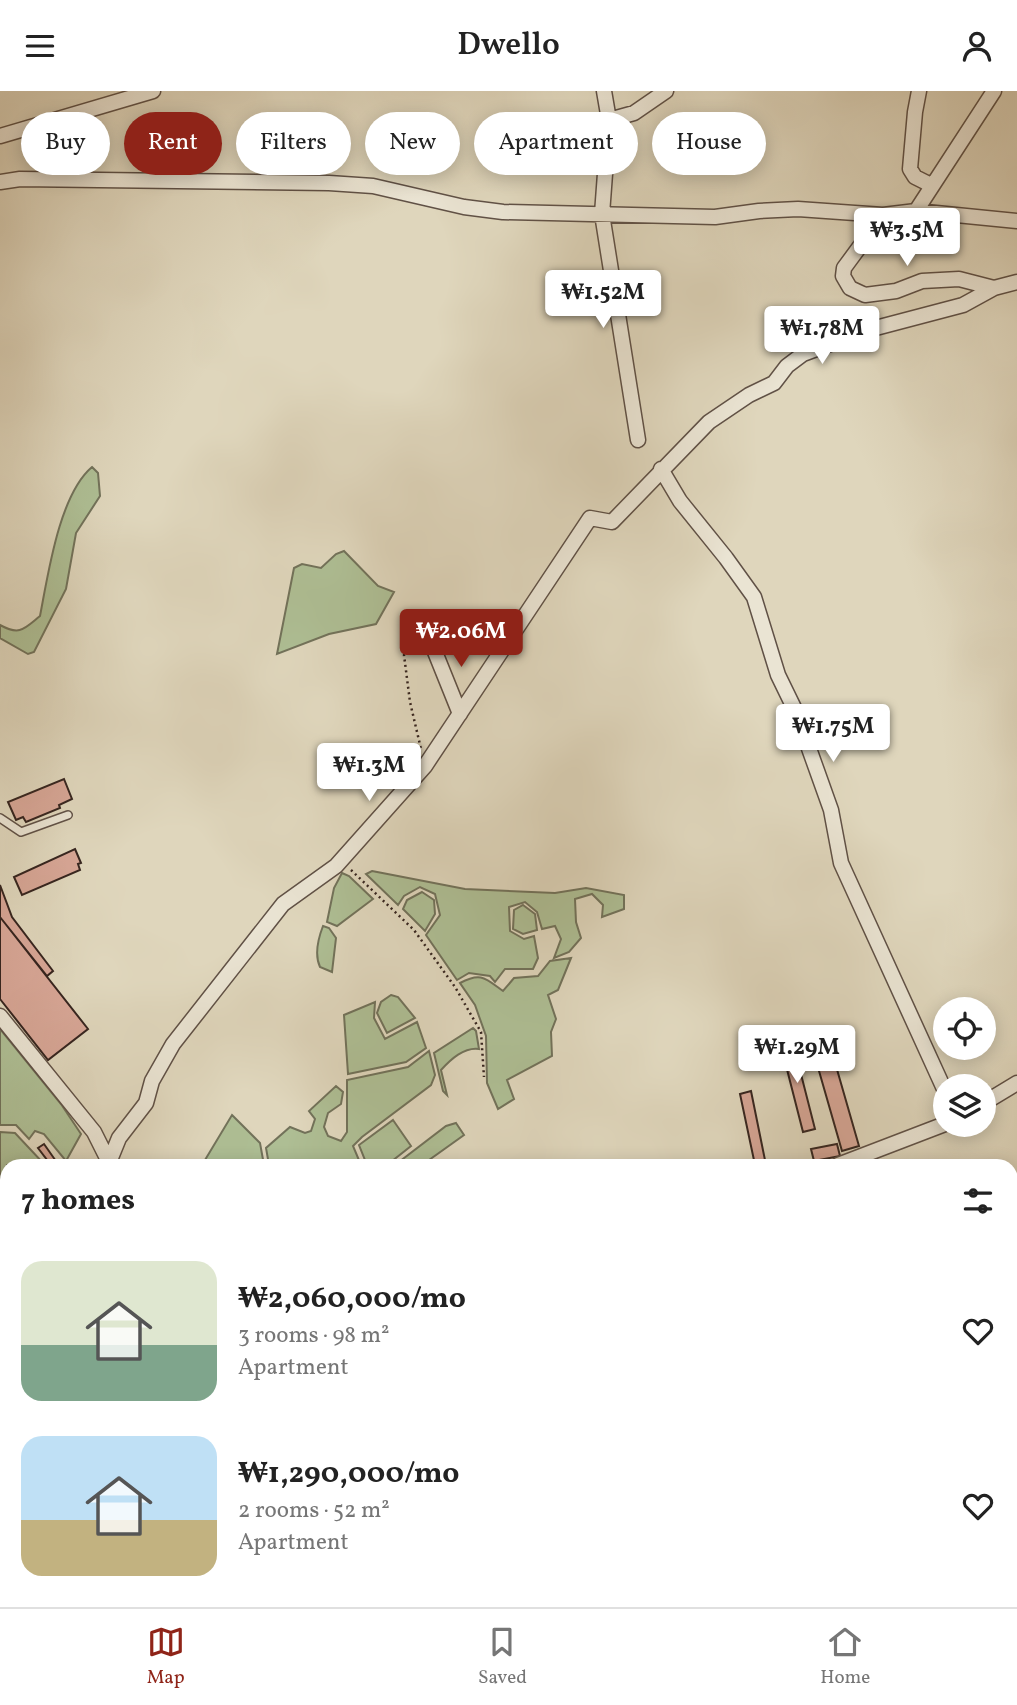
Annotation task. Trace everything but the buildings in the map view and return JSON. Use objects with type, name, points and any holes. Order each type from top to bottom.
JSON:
[{"type":"street","points":[[0,136],[153,91]]},
{"type":"street","points":[[604,91],[608,112]]},
{"type":"street","points":[[635,112],[666,91]]},
{"type":"street","points":[[919,91],[910,169],[915,177],[931,185]]},
{"type":"street","points":[[916,211],[994,91]]},
{"type":"street","points":[[605,175],[602,213],[638,440]]},
{"type":"street","points":[[0,181],[257,180],[329,183],[373,186],[464,207],[503,212],[715,217],[798,209],[883,215],[916,211],[1017,221]]},
{"type":"street","points":[[883,215],[844,268],[843,275],[850,288],[865,295],[897,291],[922,282],[959,279],[994,288]]},
{"type":"street","points":[[110,1159],[119,1138],[146,1103],[152,1081],[173,1044],[283,904],[341,861],[425,766],[590,518],[612,522],[709,422],[748,395],[774,383],[787,366],[803,354],[868,330],[963,305],[994,288],[1017,282]]},
{"type":"street","points":[[662,469],[680,501],[754,597],[778,675],[796,712],[831,810],[841,863],[937,1074]]},
{"type":"street","points":[[430,640],[460,714]]},
{"type":"street","points":[[0,1016],[94,1132],[106,1159]]},
{"type":"street","points":[[996,1096],[1017,1083]]},
{"type":"street","points":[[854,1159],[933,1129]]},
{"type":"lane","points":[[0,818],[21,832],[68,815]]},
{"type":"path","points":[[425,766],[410,702],[404,655],[430,640]]},
{"type":"path","points":[[341,861],[376,891],[414,930],[455,987],[481,1032],[484,1077]]},
{"type":"green space","points":[[92,467],[98,473],[100,496],[76,533],[66,589],[34,652],[28,654],[0,638],[0,625],[12,630],[22,629],[40,616],[51,558],[63,516],[71,496]]},
{"type":"green space","points":[[344,551],[378,586],[394,592],[376,624],[329,634],[277,654],[294,568],[302,564],[321,568],[336,554]]},
{"type":"green space","points":[[372,871],[465,889],[555,893],[586,888],[624,895],[624,909],[602,917],[603,905],[592,894],[575,899],[576,922],[581,938],[569,952],[554,958],[561,939],[555,926],[542,929],[537,912],[525,902],[509,907],[510,931],[524,939],[534,936],[538,958],[533,969],[505,969],[495,982],[490,976],[469,973],[457,980],[426,935],[440,915],[435,894],[420,887],[404,896],[398,905],[366,874]]},
{"type":"green space","points":[[342,873],[349,876],[373,899],[337,926],[327,922],[334,888]]},
{"type":"green space","points":[[422,892],[434,900],[435,914],[425,931],[403,909],[407,900]]},
{"type":"green space","points":[[523,905],[535,914],[537,930],[523,934],[513,929],[514,910]]},
{"type":"green space","points":[[323,926],[329,928],[336,938],[332,972],[320,967],[317,957]]},
{"type":"green space","points":[[571,958],[558,990],[548,995],[556,1019],[551,1032],[552,1056],[507,1080],[514,1099],[498,1109],[487,1083],[486,1036],[475,1005],[460,983],[478,977],[503,991],[514,978],[538,976],[550,961]]},
{"type":"green space","points":[[391,995],[398,997],[415,1018],[387,1033],[377,1013],[381,1002]]},
{"type":"green space","points":[[375,1002],[374,1018],[385,1039],[417,1022],[426,1048],[406,1062],[348,1074],[344,1015]]},
{"type":"green space","points":[[473,1028],[479,1049],[463,1052],[441,1070],[447,1095],[443,1091],[434,1053]]},
{"type":"green space","points":[[0,1029],[61,1104],[81,1134],[67,1159],[64,1159],[44,1134],[35,1131],[29,1139],[16,1125],[0,1125]]},
{"type":"green space","points":[[429,1051],[435,1075],[431,1085],[353,1146],[358,1159],[268,1159],[266,1148],[290,1127],[305,1133],[311,1131],[315,1119],[309,1111],[336,1086],[343,1092],[341,1104],[328,1113],[324,1127],[328,1136],[341,1141],[347,1132],[347,1080],[408,1067]]},
{"type":"green space","points":[[232,1115],[260,1143],[263,1159],[206,1159]]},
{"type":"green space","points":[[393,1120],[411,1146],[395,1159],[365,1159],[359,1145]]},
{"type":"green space","points":[[456,1123],[464,1135],[430,1159],[403,1159],[446,1126]]},
{"type":"green space","points":[[0,1132],[15,1133],[39,1159],[0,1159]]}]
